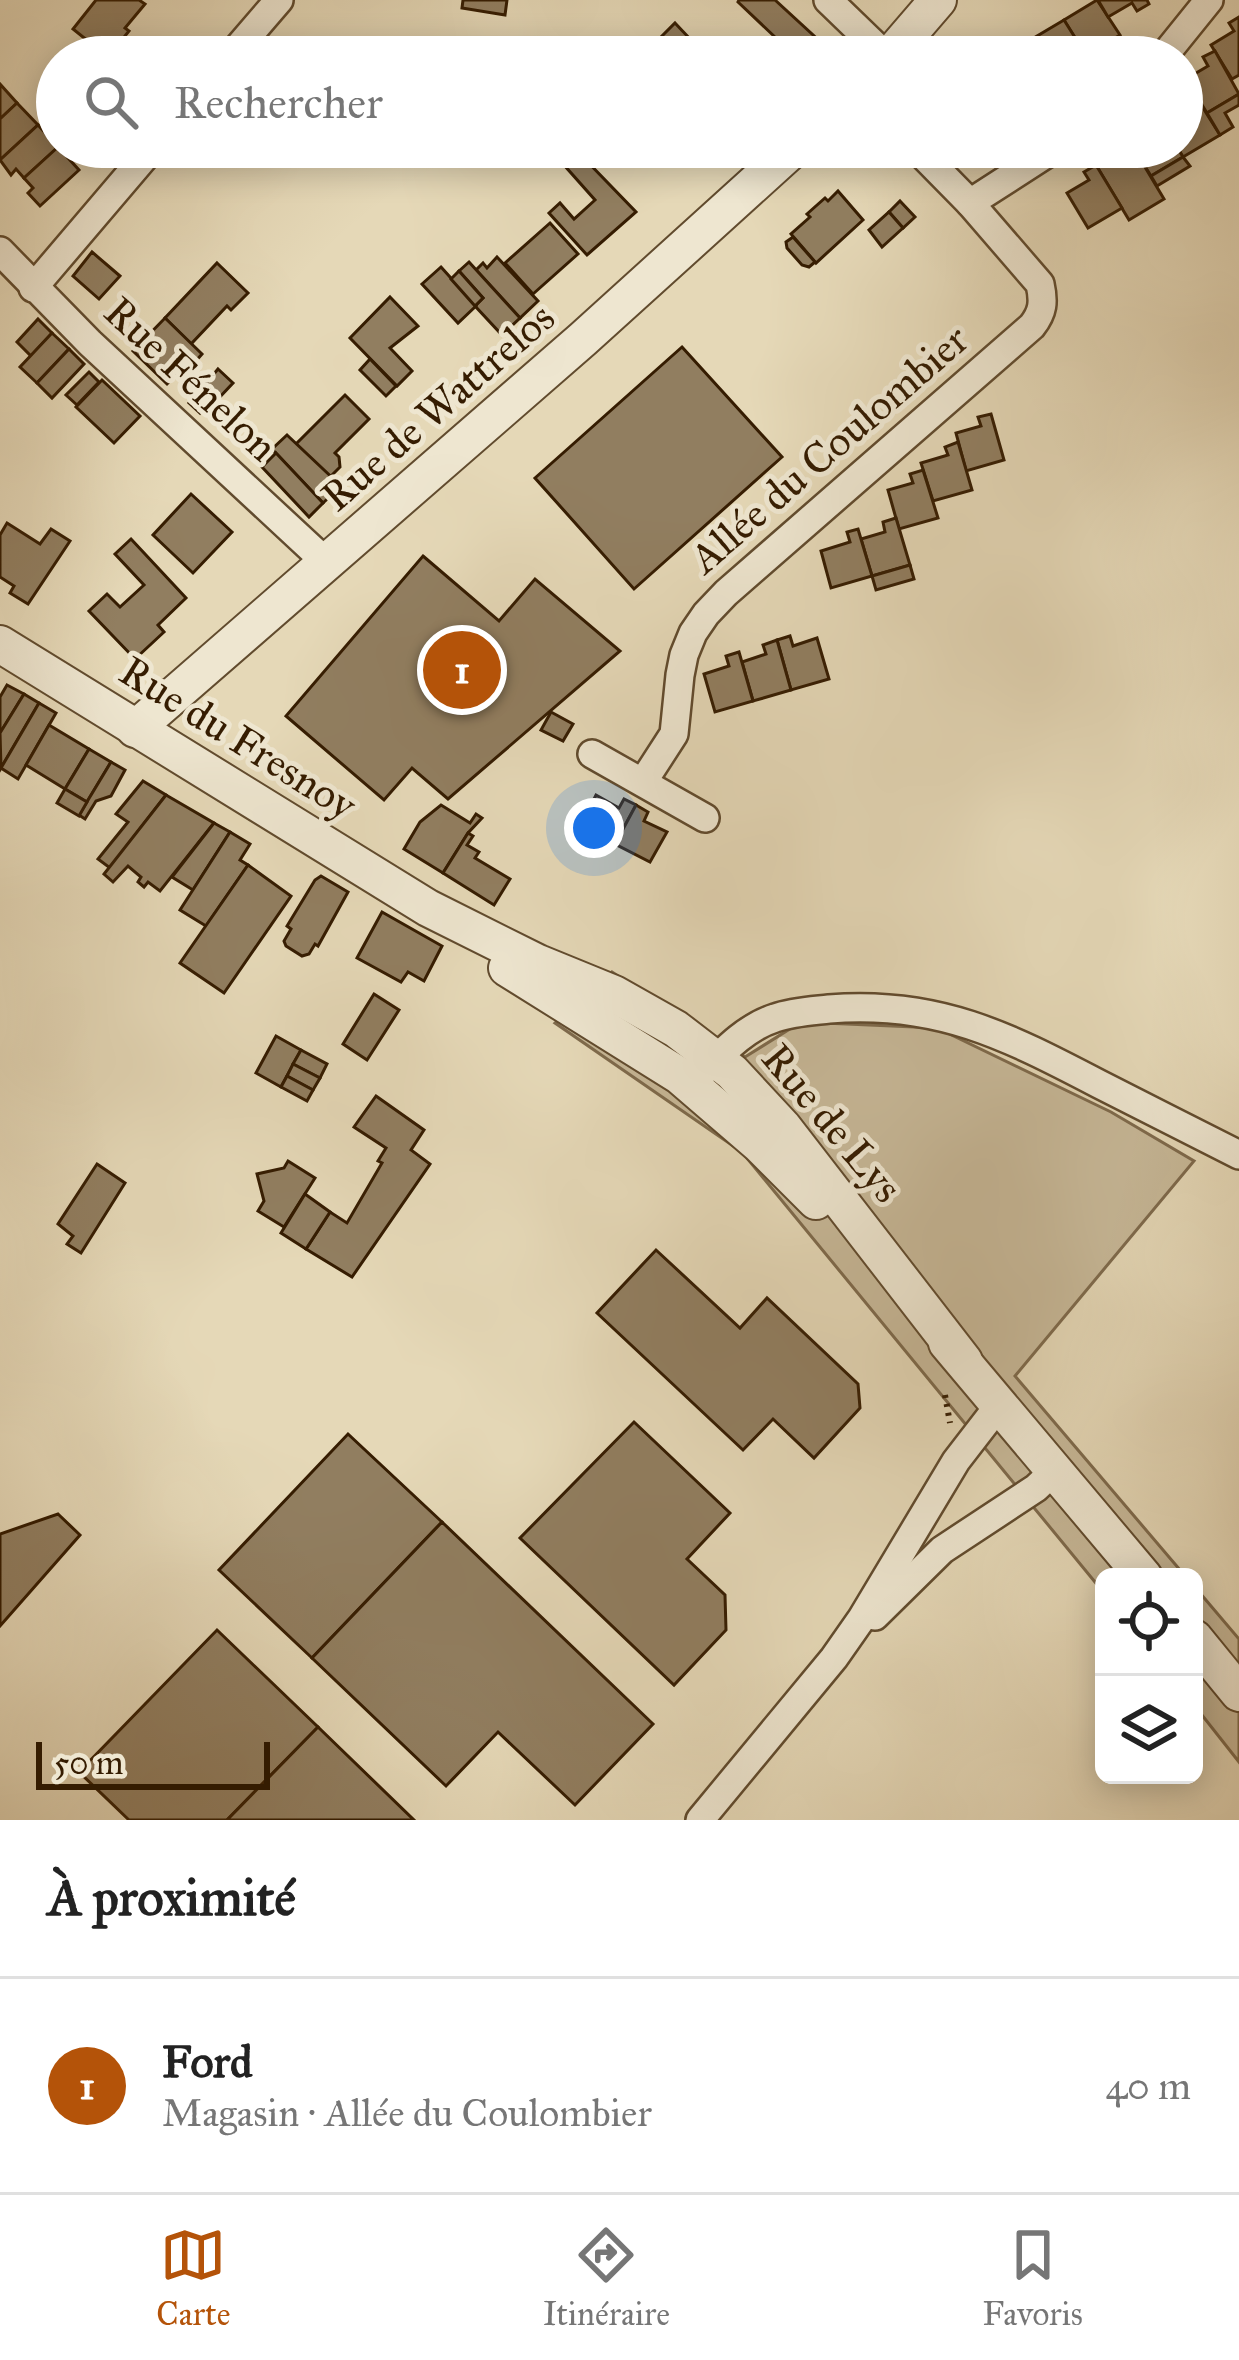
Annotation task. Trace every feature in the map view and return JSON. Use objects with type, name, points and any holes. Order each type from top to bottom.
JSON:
[{"type":"street","points":[[248,36],[279,0]]},
{"type":"street","points":[[828,0],[866,36]]},
{"type":"street","points":[[906,36],[938,0]]},
{"type":"street","points":[[1180,36],[1209,0]]},
{"type":"street","points":[[33,288],[135,168]]},
{"type":"street","name":"Rue de Wattrelos","points":[[135,729],[583,340],[772,168]]},
{"type":"street","name":"Allée du Coulombier","points":[[643,782],[674,734],[684,655],[706,614],[1040,316],[1040,284],[936,168]]},
{"type":"street","points":[[970,203],[1024,168]]},
{"type":"street","name":"Rue Fénelon","points":[[0,251],[33,288],[328,564]]},
{"type":"street","name":"Rue du Fresnoy","points":[[0,644],[521,965]]},
{"type":"street","points":[[592,754],[705,818]]},
{"type":"street","name":"Rue de Lys","points":[[521,965],[614,994],[676,1029],[704,1071],[758,1097],[953,1369],[1000,1404],[1137,1568]]},
{"type":"street","points":[[704,1071],[753,1028],[774,1018],[875,1007],[911,1010],[986,1029],[1239,1155]]},
{"type":"street","points":[[834,1658],[965,1450],[1000,1404]]},
{"type":"street","points":[[700,1820],[834,1658],[918,1571],[1055,1470]]},
{"type":"street","points":[[1203,1649],[1239,1693]]},
{"type":"path","points":[[953,1369],[949,1422],[965,1450]]},
{"type":"shaded area","points":[[612,972],[745,1057],[801,1022],[937,1028],[1111,1112],[1194,1161],[1015,1376],[1178,1568],[1095,1568],[1095,1582],[742,1152],[555,1023]]},
{"type":"shaded area","points":[[1203,1597],[1239,1639],[1239,1762],[1203,1716]]},
{"type":"building","points":[[96,0],[145,4],[125,28],[129,31],[125,36],[82,36],[73,29]]},
{"type":"building","points":[[463,0],[507,0],[505,15],[462,8]]},
{"type":"building","points":[[775,0],[814,36],[774,36],[738,2]]},
{"type":"building","points":[[1097,0],[1120,35],[1074,36],[1064,20]]},
{"type":"building","points":[[1098,0],[1147,0],[1149,4],[1137,11],[1132,3],[1108,17]]},
{"type":"building","points":[[1239,17],[1239,75],[1232,79],[1211,45],[1234,31],[1229,23]]},
{"type":"building","points":[[1064,20],[1074,36],[1037,36]]},
{"type":"building","points":[[675,23],[687,36],[662,36]]},
{"type":"building","points":[[1215,51],[1239,94],[1207,113],[1203,69],[1208,66],[1203,57]]},
{"type":"building","points":[[0,84],[17,103],[0,119]]},
{"type":"building","points":[[1239,94],[1239,105],[1225,113],[1233,127],[1220,135],[1207,113]]},
{"type":"building","points":[[17,103],[36,127],[0,160],[0,119]]},
{"type":"building","points":[[1203,108],[1220,135],[1203,145]]},
{"type":"building","points":[[36,127],[36,167],[24,178],[16,169],[11,175],[0,160]]},
{"type":"building","points":[[36,167],[79,170],[40,206],[28,193],[33,188],[24,178]]},
{"type":"building","points":[[567,168],[593,168],[636,212],[587,255],[549,213],[560,203],[574,219],[595,200]]},
{"type":"building","points":[[1098,168],[1146,168],[1164,199],[1129,220]]},
{"type":"building","points":[[1098,168],[1122,208],[1088,228],[1067,193],[1089,180],[1084,172]]},
{"type":"building","points":[[1164,168],[1187,168],[1157,186],[1151,176]]},
{"type":"building","points":[[838,191],[863,220],[816,263],[791,234],[810,217],[807,214]]},
{"type":"building","points":[[900,201],[915,217],[903,228],[889,212]]},
{"type":"building","points":[[889,212],[903,228],[882,247],[869,230]]},
{"type":"building","points":[[550,223],[578,254],[533,294],[505,263]]},
{"type":"building","points":[[793,237],[815,262],[809,267],[787,248],[786,242]]},
{"type":"building","points":[[92,252],[120,276],[99,299],[73,276]]},
{"type":"building","points":[[497,257],[538,301],[520,318],[476,270],[483,263],[487,268]]},
{"type":"building","points":[[469,262],[520,318],[502,335],[475,306],[483,298],[459,271]]},
{"type":"building","points":[[217,263],[248,293],[231,310],[227,306],[191,344],[165,318]]},
{"type":"building","points":[[441,267],[476,306],[458,323],[422,284]]},
{"type":"building","points":[[459,271],[483,298],[475,306],[451,279]]},
{"type":"building","points":[[390,297],[418,326],[390,348],[412,371],[397,386],[350,338]]},
{"type":"building","points":[[165,318],[202,354],[167,384],[133,351]]},
{"type":"building","points":[[38,319],[52,333],[31,356],[17,342]]},
{"type":"building","points":[[52,333],[69,349],[37,383],[20,367]]},
{"type":"building","points":[[682,347],[782,457],[634,589],[535,478]]},
{"type":"building","points":[[69,349],[84,364],[52,398],[37,383]]},
{"type":"building","points":[[370,359],[396,386],[386,396],[360,370]]},
{"type":"building","points":[[218,369],[233,383],[218,399],[203,387]]},
{"type":"building","points":[[89,372],[99,382],[77,405],[66,395]]},
{"type":"building","points":[[102,380],[140,416],[114,443],[76,407]]},
{"type":"building","points":[[203,387],[214,396],[200,413],[189,403]]},
{"type":"building","points":[[345,395],[369,419],[335,453],[340,467],[330,477],[296,444]]},
{"type":"building","points":[[991,414],[1004,460],[966,471],[956,433],[981,426],[978,417]]},
{"type":"building","points":[[287,435],[341,486],[323,503],[272,449]]},
{"type":"building","points":[[958,442],[972,490],[933,501],[921,463],[948,455],[945,447]]},
{"type":"building","points":[[276,453],[323,503],[309,517],[262,467]]},
{"type":"building","points":[[923,470],[938,518],[899,529],[888,490],[913,483],[910,474]]},
{"type":"building","points":[[191,494],[232,532],[193,573],[153,535]]},
{"type":"building","points":[[896,518],[910,565],[872,576],[861,539],[885,532],[883,522]]},
{"type":"building","points":[[7,523],[40,544],[51,529],[70,541],[28,604],[10,593],[14,586],[0,577],[0,535]]},
{"type":"building","points":[[858,529],[872,576],[831,588],[821,551],[850,542],[847,532]]},
{"type":"building","points":[[131,539],[186,598],[158,625],[164,632],[135,659],[89,611],[107,594],[120,607],[144,585],[115,554]]},
{"type":"building","points":[[423,556],[499,621],[535,579],[620,651],[448,799],[412,768],[384,800],[286,716]]},
{"type":"building","points":[[910,565],[914,579],[876,590],[872,576]]},
{"type":"building","points":[[790,636],[793,646],[817,638],[829,679],[791,690],[777,640]]},
{"type":"building","points":[[777,640],[791,690],[753,701],[742,662],[766,654],[763,645]]},
{"type":"building","points":[[739,652],[753,701],[715,712],[704,674],[729,666],[726,656]]},
{"type":"building","points":[[7,685],[24,694],[0,733],[0,697]]},
{"type":"building","points":[[24,694],[39,703],[1,768],[0,733]]},
{"type":"building","points":[[39,703],[56,713],[18,779],[1,768]]},
{"type":"building","points":[[551,712],[573,724],[563,741],[541,730]]},
{"type":"building","points":[[49,725],[89,749],[65,789],[26,765]]},
{"type":"building","points":[[89,749],[111,762],[87,802],[65,789]]},
{"type":"building","points":[[111,762],[125,770],[111,796],[96,801],[85,819],[79,815]]},
{"type":"building","points":[[143,781],[166,795],[110,868],[98,859],[128,822],[116,814]]},
{"type":"building","points":[[65,789],[87,802],[79,816],[57,803]]},
{"type":"building","points":[[166,795],[214,823],[160,891],[148,882],[144,887],[138,882],[141,877],[128,866],[113,882],[104,874]]},
{"type":"building","points":[[596,795],[619,808],[624,799],[636,805],[615,844],[580,826]]},
{"type":"building","points":[[441,805],[470,823],[476,814],[482,818],[443,873],[404,849],[420,822]]},
{"type":"building","points":[[636,805],[648,812],[644,821],[667,832],[650,862],[615,844]]},
{"type":"building","points":[[214,823],[230,832],[193,890],[172,877]]},
{"type":"building","points":[[230,832],[250,844],[240,860],[248,865],[206,926],[180,910]]},
{"type":"building","points":[[468,833],[473,836],[467,845],[479,852],[475,858],[510,879],[494,905],[443,873]]},
{"type":"building","points":[[248,865],[291,896],[224,993],[180,963]]},
{"type":"building","points":[[321,876],[348,892],[318,946],[302,956],[286,946],[291,929],[287,926]]},
{"type":"building","points":[[382,912],[442,946],[424,981],[408,972],[401,982],[357,958]]},
{"type":"building","points":[[374,994],[399,1010],[367,1060],[343,1044]]},
{"type":"building","points":[[276,1036],[301,1050],[281,1087],[256,1073]]},
{"type":"building","points":[[301,1050],[327,1064],[320,1078],[293,1064]]},
{"type":"building","points":[[293,1064],[320,1078],[313,1090],[287,1076]]},
{"type":"building","points":[[287,1076],[313,1090],[307,1101],[281,1087]]},
{"type":"building","points":[[376,1096],[424,1130],[411,1150],[430,1164],[352,1277],[306,1249],[330,1212],[347,1223],[382,1163],[378,1161],[386,1148],[354,1127]]},
{"type":"building","points":[[288,1161],[315,1178],[284,1227],[258,1211],[264,1201],[257,1174],[284,1168]]},
{"type":"building","points":[[97,1164],[125,1183],[81,1253],[67,1244],[73,1236],[58,1224]]},
{"type":"building","points":[[305,1194],[330,1212],[306,1249],[281,1233]]},
{"type":"building","points":[[656,1250],[740,1328],[767,1298],[858,1384],[860,1408],[814,1458],[773,1419],[743,1450],[597,1313]]},
{"type":"building","points":[[634,1422],[730,1513],[687,1559],[725,1595],[726,1630],[674,1685],[520,1538]]},
{"type":"building","points":[[348,1434],[442,1522],[312,1658],[219,1570]]},
{"type":"building","points":[[58,1514],[80,1535],[0,1626],[0,1534]]},
{"type":"building","points":[[442,1522],[653,1724],[575,1805],[498,1732],[446,1786],[312,1658]]},
{"type":"building","points":[[217,1630],[318,1727],[227,1820],[129,1820],[79,1772]]},
{"type":"building","points":[[318,1727],[414,1820],[227,1820]]},
{"type":"place","name":"Ford","points":[[462,670]]}]
